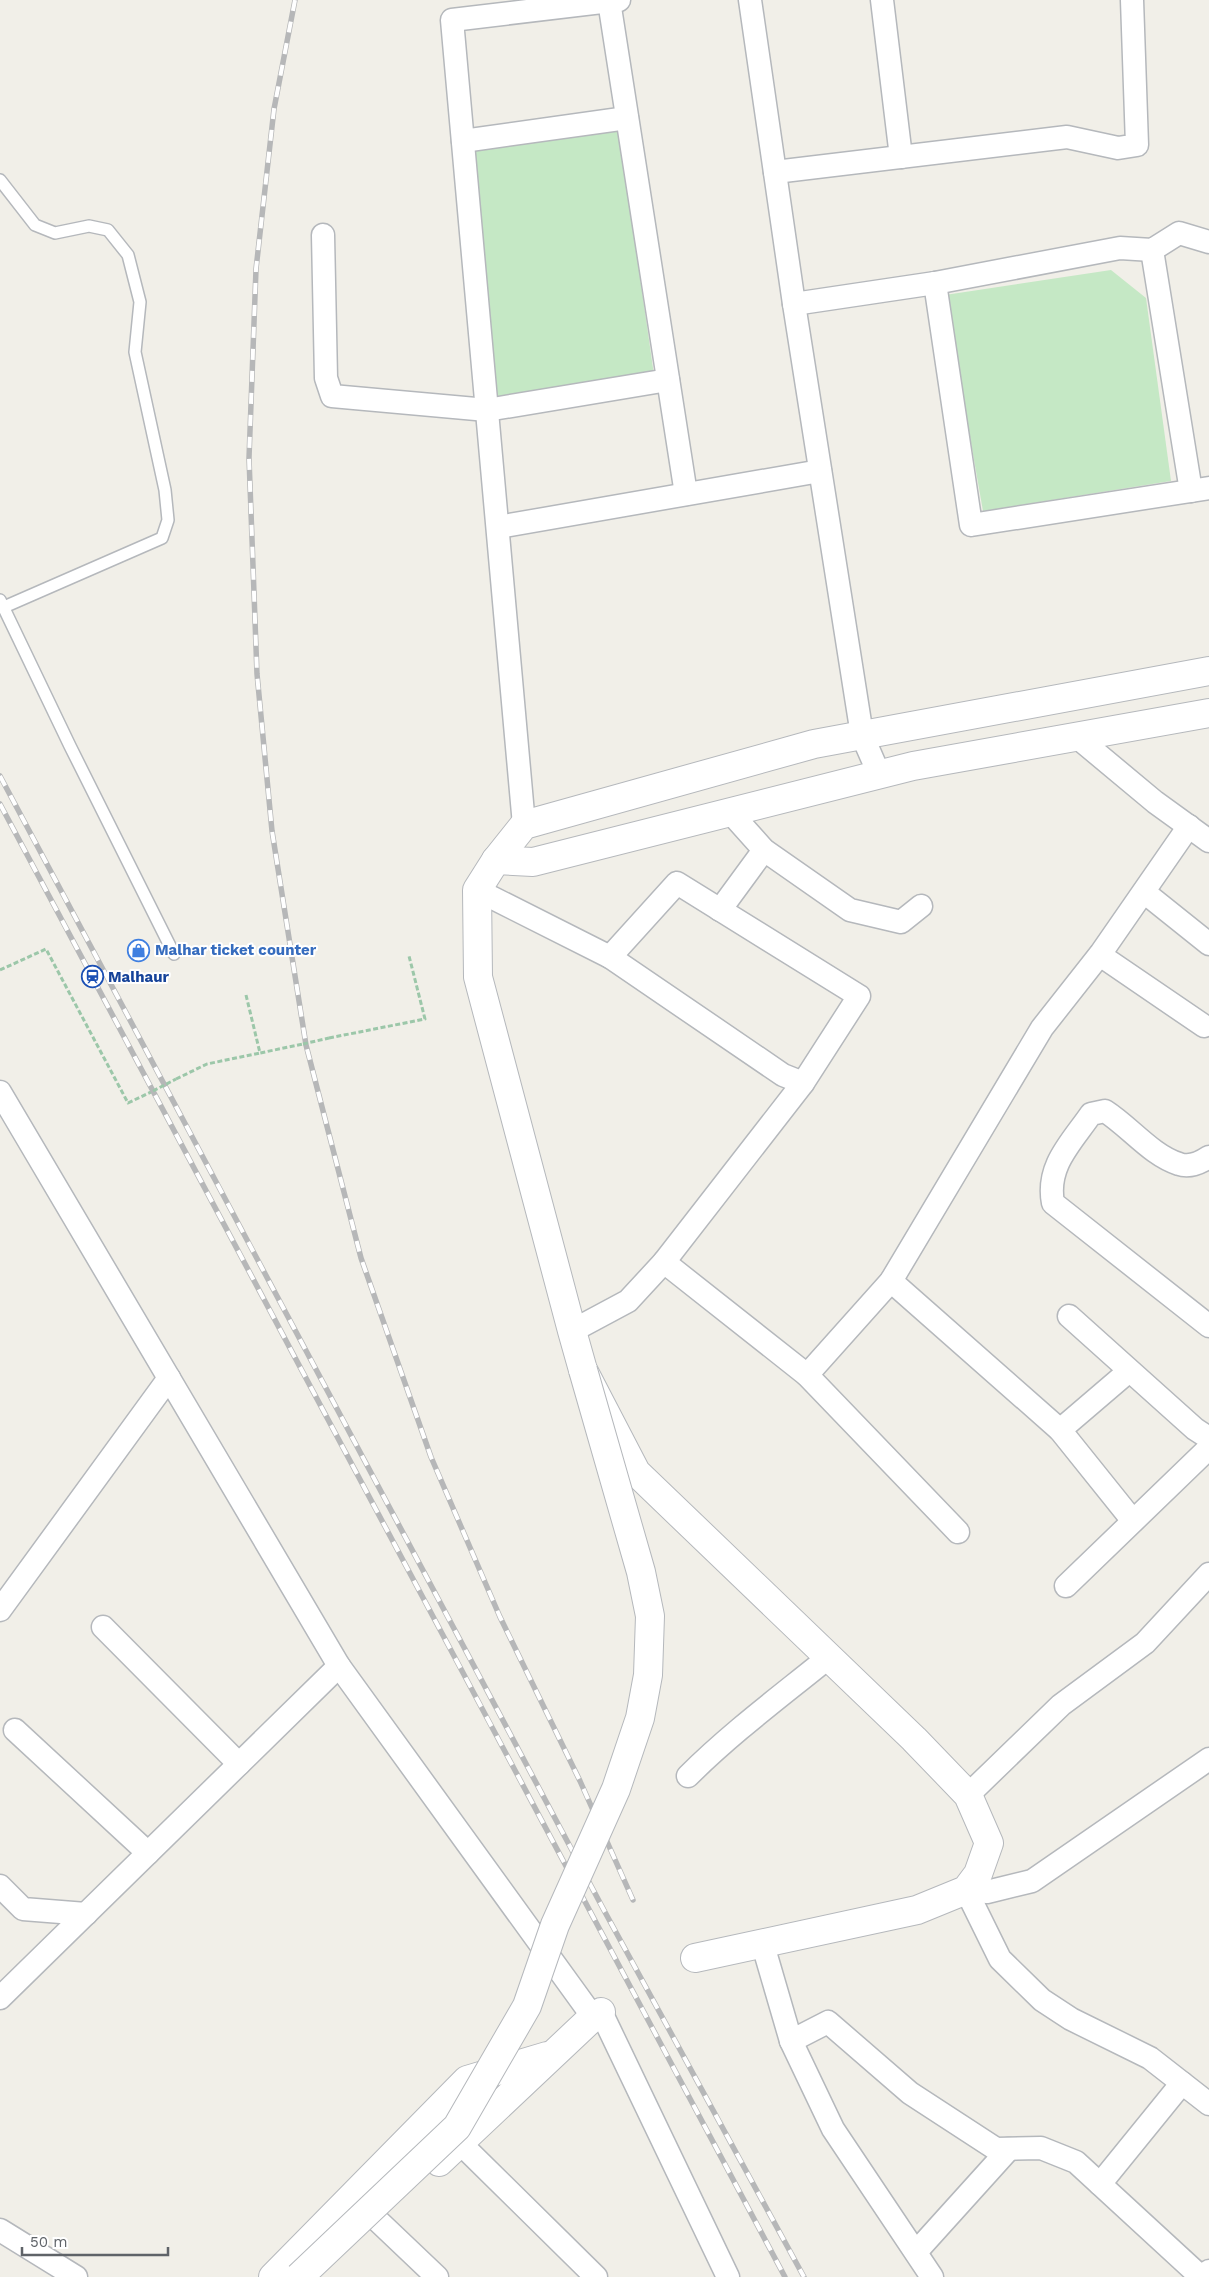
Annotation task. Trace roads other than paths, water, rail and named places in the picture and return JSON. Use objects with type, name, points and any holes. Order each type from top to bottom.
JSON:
[{"type":"street","points":[[750,0],[794,304],[862,735],[879,774]]},
{"type":"street","points":[[882,0],[901,156]]},
{"type":"street","points":[[775,172],[1067,137],[1118,148],[1137,145],[1132,0]]},
{"type":"street","points":[[533,862],[524,825],[452,20],[545,4],[614,1],[627,118],[686,494]]},
{"type":"street","points":[[463,141],[627,118]]},
{"type":"street","points":[[794,304],[935,283],[1120,248],[1152,250],[1178,233],[1209,242]]},
{"type":"street","points":[[323,235],[326,378],[332,396],[487,410],[668,380]]},
{"type":"street","points":[[935,283],[971,524],[1200,489],[1152,250]]},
{"type":"street","points":[[498,527],[820,471]]},
{"type":"street","points":[[299,2277],[457,2127],[527,2006],[555,1926],[616,1789],[640,1718],[648,1674],[650,1616],[641,1572],[572,1331],[478,977],[477,890],[496,860],[524,825],[814,744],[1209,671]]},
{"type":"street","points":[[496,860],[533,862],[913,766],[1209,713]]},
{"type":"street","points":[[1076,736],[1155,802],[1209,841]]},
{"type":"street","points":[[746,763],[757,806]]},
{"type":"street","points":[[730,812],[764,850],[850,910],[901,922],[921,906]]},
{"type":"street","points":[[807,1375],[891,1281],[1042,1028],[1100,955],[1189,826]]},
{"type":"street","points":[[720,910],[764,850]]},
{"type":"street","points":[[572,1331],[628,1301],[664,1262],[802,1083],[859,996],[677,883],[610,957]]},
{"type":"street","points":[[477,890],[610,957],[783,1075],[802,1083]]},
{"type":"street","points":[[1144,892],[1209,944]]},
{"type":"street","points":[[1100,955],[1204,1026]]},
{"type":"street","points":[[0,1092],[339,1666],[597,2014],[728,2277]]},
{"type":"street","points":[[1209,1158],[1198,1165],[1180,1165],[1156,1152],[1121,1121],[1105,1111],[1091,1114],[1055,1167],[1051,1189],[1053,1203],[1209,1326]]},
{"type":"street","points":[[664,1262],[807,1375],[958,1532]]},
{"type":"street","points":[[891,1281],[1060,1430],[1134,1521]]},
{"type":"street","points":[[1069,1316],[1195,1429],[1209,1438]]},
{"type":"street","points":[[583,1370],[636,1472],[829,1657],[968,1795],[988,1843],[978,1874],[966,1890]]},
{"type":"street","points":[[1060,1430],[1129,1370]]},
{"type":"street","points":[[0,1610],[169,1378]]},
{"type":"street","points":[[1066,1586],[1209,1448]]},
{"type":"street","points":[[968,1795],[1061,1705],[1145,1643],[1209,1574]]},
{"type":"street","points":[[103,1626],[239,1764]]},
{"type":"street","points":[[688,1776],[722,1742],[746,1725],[829,1657]]},
{"type":"street","points":[[0,1998],[339,1666]]},
{"type":"street","points":[[15,1730],[148,1853]]},
{"type":"street","points":[[695,1958],[763,1945],[917,1910],[966,1890],[987,1892],[1032,1881],[1209,1759]]},
{"type":"street","points":[[0,1886],[23,1909],[86,1914]]},
{"type":"street","points":[[966,1890],[1000,1959],[1042,2000],[1071,2019],[1150,2058],[1209,2104]]},
{"type":"street","points":[[763,1945],[791,2041],[833,2129],[932,2277]]},
{"type":"street","points":[[312,2277],[460,2143],[597,2014]]},
{"type":"street","points":[[791,2041],[828,2022],[922,2102],[996,2149],[1041,2148],[1076,2162],[1201,2277],[1209,2271]]},
{"type":"street","points":[[273,2277],[467,2080],[554,2054]]},
{"type":"street","points":[[1100,2184],[1182,2083]]},
{"type":"street","points":[[460,2143],[596,2277]]},
{"type":"street","points":[[916,2252],[1009,2149]]},
{"type":"street","points":[[376,2218],[437,2277]]},
{"type":"street","points":[[0,2230],[76,2277]]},
{"type":"lane","points":[[0,180],[35,225],[56,233],[89,226],[108,230],[128,255],[140,302],[135,352],[165,490],[168,520],[162,538],[2,604],[70,746],[174,954]]},
{"type":"railway","points":[[295,0],[274,109],[256,269],[249,458],[257,674],[272,831],[306,1045],[361,1258],[431,1457],[500,1617],[580,1781],[633,1900]]},
{"type":"railway","points":[[0,776],[606,1914],[804,2277]]},
{"type":"railway","points":[[0,804],[785,2277]]},
{"type":"place","name":"Malhar ticket counter","points":[[139,950]]},
{"type":"place","name":"Malhaur","points":[[92,977]]}]
